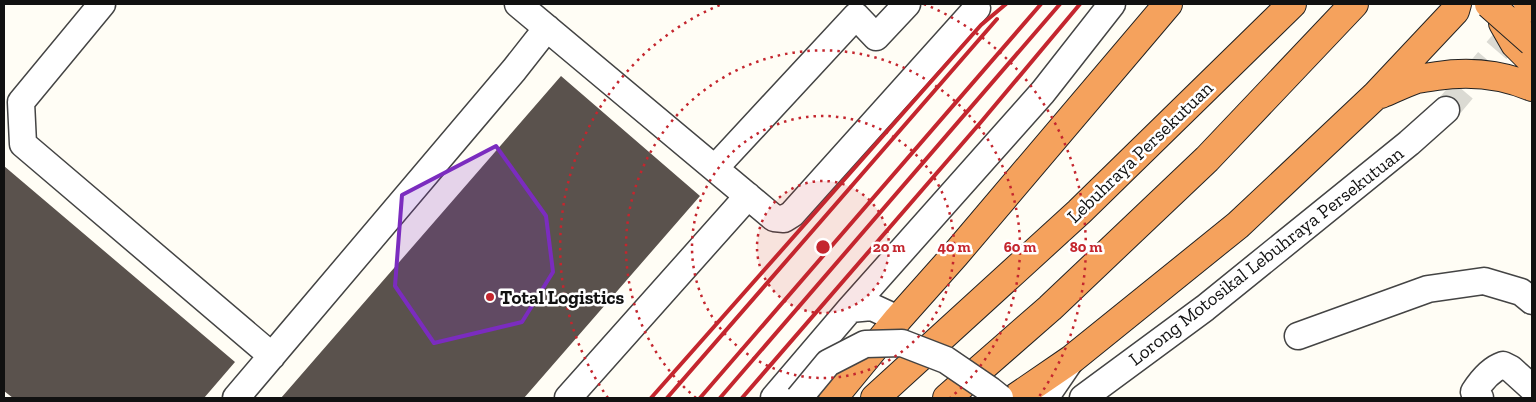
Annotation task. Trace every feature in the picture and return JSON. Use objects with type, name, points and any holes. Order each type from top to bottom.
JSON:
[{"type":"highway","points":[[833,398],[898,319],[955,255],[1168,4]]},
{"type":"highway","name":"Lebuhraya Persekutuan","points":[[875,398],[1086,206],[1292,4]]},
{"type":"highway","points":[[947,398],[1050,308],[1207,159],[1354,4]]},
{"type":"highway","points":[[1015,398],[1072,359],[1238,225],[1375,96],[1455,11],[1457,4]]},
{"type":"highway","points":[[1489,4],[1532,42]]},
{"type":"highway","points":[[1498,4],[1505,26],[1515,44],[1532,61]]},
{"type":"highway","points":[[1528,4],[1532,8]]},
{"type":"highway","points":[[1375,96],[1419,79],[1446,75],[1493,75],[1532,86]]},
{"type":"street","points":[[102,4],[21,102],[23,144],[272,356]]},
{"type":"street","points":[[518,4],[774,218],[784,219],[792,214],[978,8]]},
{"type":"street","points":[[715,168],[856,16],[876,36],[907,4]]},
{"type":"street","points":[[774,398],[850,309],[1043,92],[1112,4]]},
{"type":"street","points":[[236,398],[514,70],[547,28]]},
{"type":"street","name":"Lorong Motosikal Lebuhraya Persekutuan","points":[[1083,398],[1212,302],[1402,150],[1446,110]]},
{"type":"street","points":[[568,398],[748,196]]},
{"type":"street","points":[[1298,336],[1428,289],[1484,281],[1522,292],[1532,301]]},
{"type":"street","points":[[850,309],[872,307],[898,319]]},
{"type":"street","points":[[799,398],[828,363],[865,344],[902,343],[946,360],[1000,398]]},
{"type":"street","points":[[1045,398],[1072,359]]},
{"type":"street","points":[[1480,398],[1474,392],[1480,382],[1497,367],[1503,365],[1511,369],[1532,388]]},
{"type":"highlighted area","points":[[496,146],[546,216],[553,272],[522,322],[434,343],[395,286],[402,195]]},
{"type":"building","name":"Total Logistics","points":[[561,76],[700,196],[524,398],[281,398]]},
{"type":"building","points":[[4,166],[235,362],[204,398],[13,398],[4,391]]},
{"type":"tunnel","points":[[1446,110],[1524,18]]},
{"type":"railway","points":[[651,398],[981,25],[1006,4]]},
{"type":"railway","points":[[700,398],[1041,4]]},
{"type":"railway","points":[[720,398],[1060,4]]},
{"type":"railway","points":[[742,398],[981,122],[1080,4]]},
{"type":"railway","points":[[667,398],[997,19]]},
{"type":"place","name":"Total Logistics","points":[[490,297]]}]
